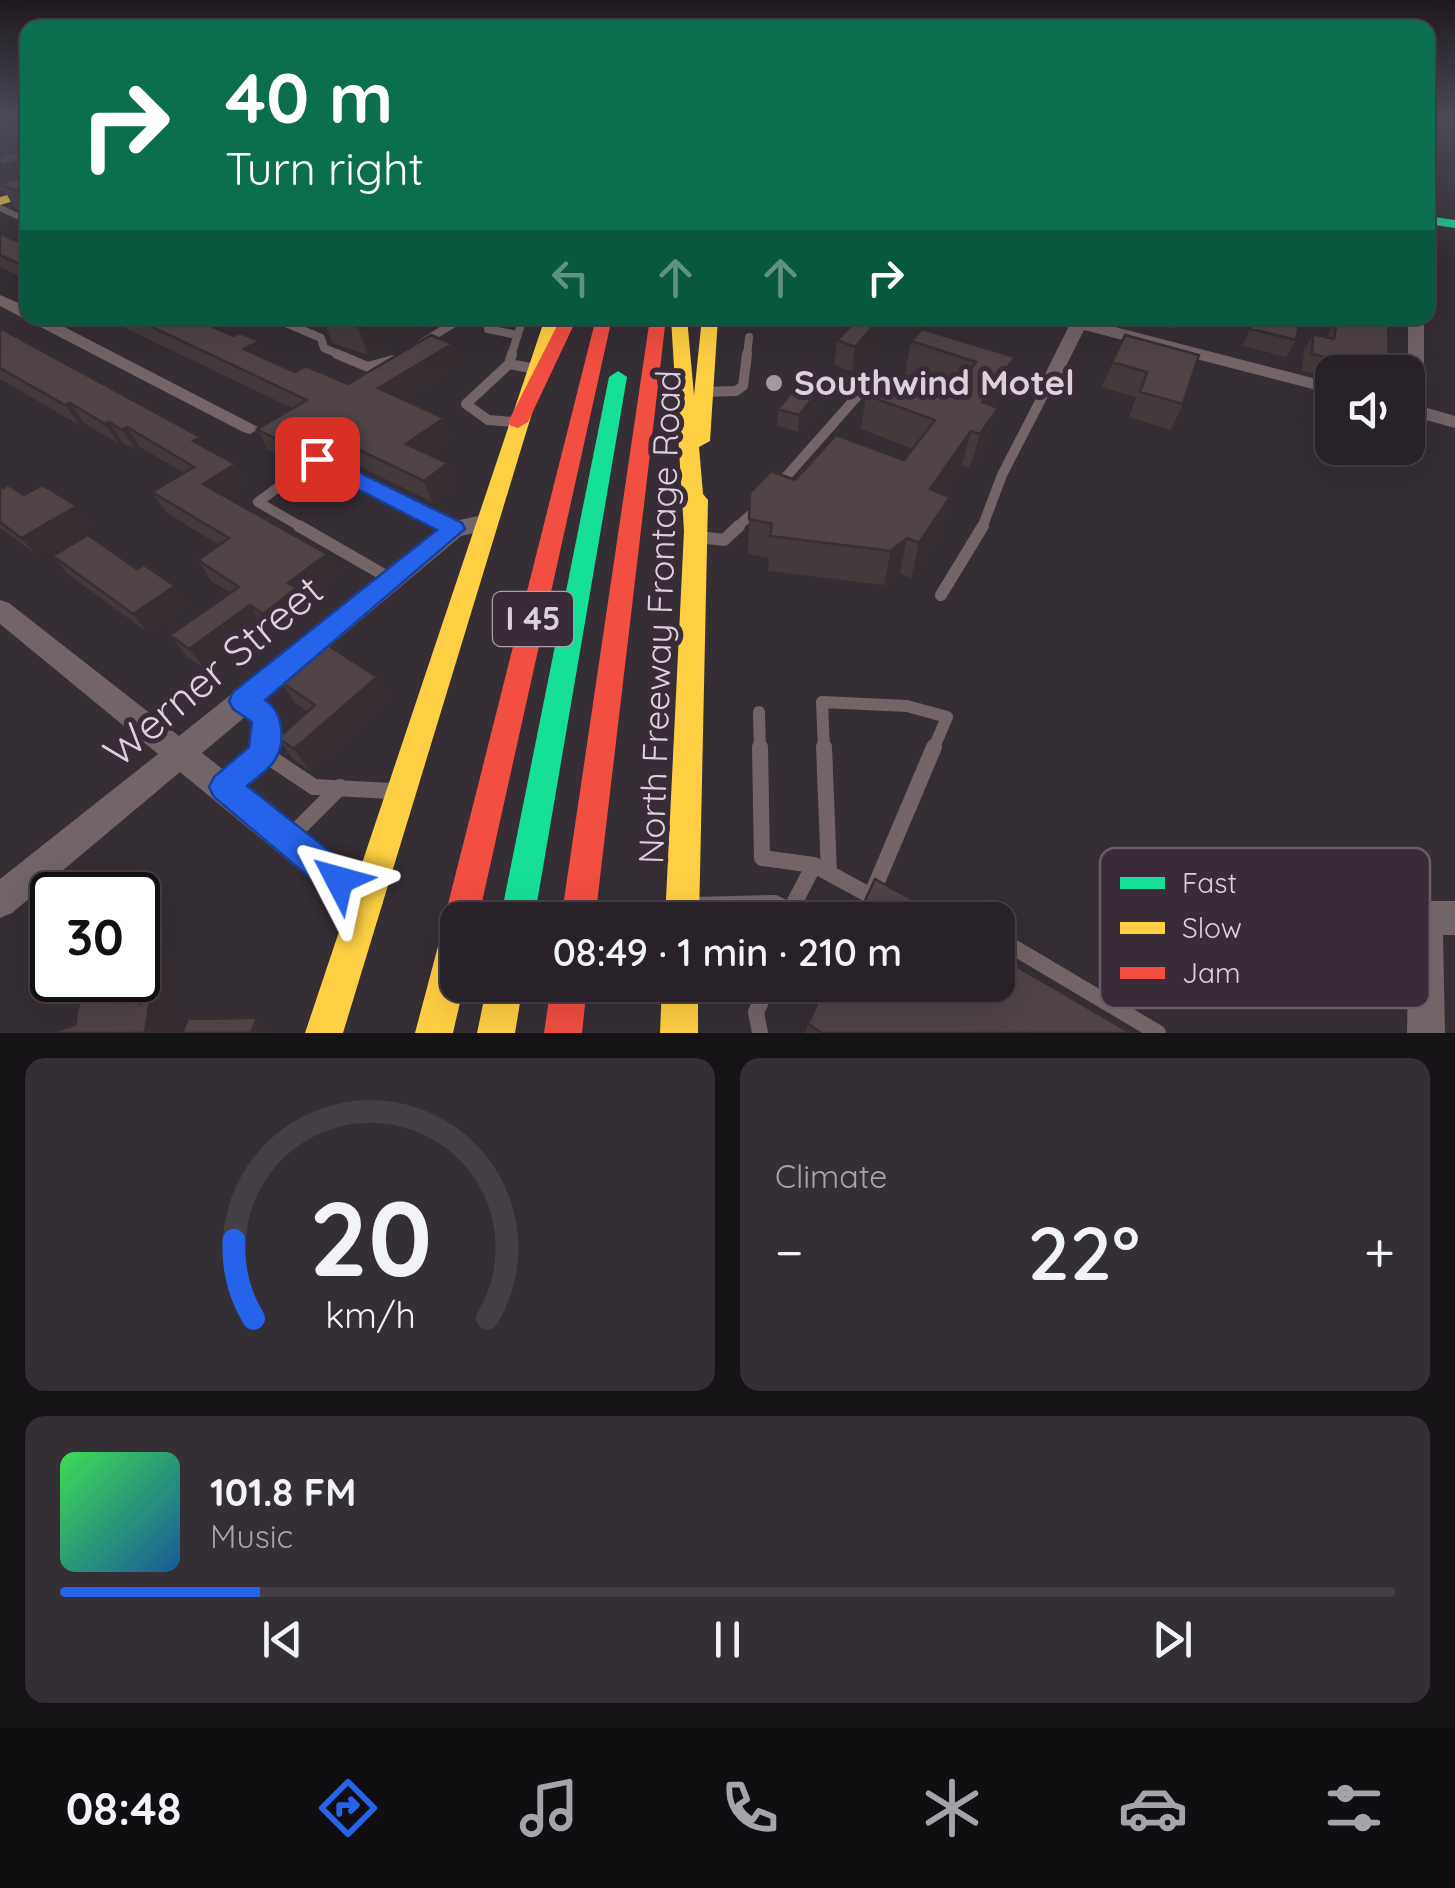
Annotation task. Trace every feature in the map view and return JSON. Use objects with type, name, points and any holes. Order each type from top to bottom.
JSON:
[{"type":"main road","points":[[324,1033],[551,325]]},
{"type":"main road","points":[[518,422],[566,325]]},
{"type":"main road","name":"I 45","points":[[465,902],[602,325]]},
{"type":"main road","name":"I 45","points":[[580,902],[657,325]]},
{"type":"main road","points":[[680,325],[695,533]]},
{"type":"main road","name":"North Freeway Frontage Road","points":[[682,902],[695,533],[709,325]]},
{"type":"main road","name":"I 45","points":[[520,902],[622,358]]},
{"type":"main road","points":[[434,1033],[442,1002]]},
{"type":"main road","points":[[496,1033],[501,1002]]},
{"type":"main road","points":[[563,1033],[567,1002]]},
{"type":"main road","points":[[678,1033],[679,1002]]},
{"type":"street","points":[[49,325],[250,428]]},
{"type":"street","points":[[1054,374],[1078,325]]},
{"type":"street","points":[[1098,325],[1315,385]]},
{"type":"street","points":[[1414,355],[1416,325]]},
{"type":"street","points":[[1425,414],[1455,422]]},
{"type":"street","name":"Werner Street","points":[[0,901],[243,701],[382,573],[454,529],[488,522]]},
{"type":"street","points":[[0,610],[366,903]]},
{"type":"lane","points":[[290,325],[321,338],[324,348],[368,367],[390,362],[451,325]]},
{"type":"lane","points":[[518,422],[488,420],[466,404],[508,364],[521,325]]},
{"type":"lane","points":[[488,328],[518,335]]},
{"type":"lane","points":[[704,392],[736,391],[743,386],[748,337]]},
{"type":"lane","points":[[508,364],[536,369]]},
{"type":"lane","points":[[940,595],[978,538],[1002,475],[1054,374]]},
{"type":"lane","points":[[695,533],[724,540],[754,512],[868,384]]},
{"type":"lane","points":[[382,573],[258,502],[317,459],[454,529]]},
{"type":"lane","points":[[224,787],[263,753],[266,716],[243,701]]},
{"type":"lane","points":[[759,712],[762,858],[822,869],[871,896],[946,717],[908,706],[822,702],[822,869],[802,902]]},
{"type":"lane","points":[[263,753],[304,784],[402,792]]},
{"type":"lane","points":[[288,839],[340,787]]},
{"type":"lane","points":[[1015,948],[1100,999]]},
{"type":"lane","points":[[760,1002],[756,1012],[760,1033]]},
{"type":"lane","points":[[1116,1008],[1158,1033]]},
{"type":"building","points":[[16,165],[20,165],[20,193],[0,184],[17,178]]},
{"type":"building","points":[[0,233],[20,240],[20,264],[0,255]]},
{"type":"building","points":[[148,325],[209,325],[233,336],[240,333],[259,341],[244,349],[295,372],[306,366],[348,384],[431,335],[452,344],[378,388],[444,418],[406,444],[448,463],[424,481],[303,423],[276,439],[257,429],[307,400]]},
{"type":"building","points":[[852,325],[874,325],[855,347],[837,340]]},
{"type":"building","points":[[1252,325],[1299,325],[1296,340],[1251,329]]},
{"type":"building","points":[[1336,325],[1388,325],[1389,355],[1312,354],[1313,334],[1334,339]]},
{"type":"building","points":[[0,328],[200,437],[193,441],[235,464],[203,484],[327,554],[288,583],[297,588],[263,614],[250,605],[189,649],[170,635],[239,587],[198,560],[229,538],[152,492],[194,467],[127,427],[122,430],[109,422],[105,424],[0,368]]},
{"type":"building","points":[[922,329],[1015,357],[982,402],[998,408],[980,434],[971,431],[930,489],[950,497],[919,543],[907,538],[891,551],[770,536],[772,524],[749,519],[750,493],[771,471],[795,480],[836,435],[904,460],[935,420],[866,395],[883,377],[951,394],[976,362],[911,341]]},
{"type":"building","points":[[1125,335],[1199,355],[1183,404],[1140,392],[1147,372],[1112,362]]},
{"type":"building","points":[[809,372],[829,378],[799,415],[778,409]]},
{"type":"building","points":[[0,485],[8,485],[24,495],[42,485],[77,506],[21,538],[0,522]]},
{"type":"building","points":[[88,535],[137,569],[144,565],[175,586],[133,614],[53,556]]},
{"type":"building","points":[[326,644],[377,677],[294,749],[278,738],[315,705],[281,682]]},
{"type":"building","points":[[875,879],[917,902],[864,902]]},
{"type":"building","points":[[1015,965],[1131,1033],[822,1033],[808,1024],[818,1002],[1015,1002]]},
{"type":"building","points":[[79,1002],[150,1002],[145,1033],[49,1033],[75,1025]]},
{"type":"building","points":[[257,1018],[251,1033],[182,1033],[188,1019]]},
{"type":"traffic: fast","points":[[1435,221],[1455,224]]},
{"type":"traffic: fast","points":[[520,902],[618,377]]},
{"type":"traffic: slow","points":[[0,201],[20,195]]},
{"type":"traffic: slow","points":[[324,1033],[551,325]]},
{"type":"traffic: slow","points":[[680,325],[695,530]]},
{"type":"traffic: slow","points":[[700,441],[709,325]]},
{"type":"traffic: slow","points":[[683,902],[697,500]]},
{"type":"traffic: slow","points":[[434,1033],[442,1002]]},
{"type":"traffic: slow","points":[[496,1033],[502,1002]]},
{"type":"traffic: slow","points":[[679,1033],[680,1002]]},
{"type":"traffic: jam","points":[[518,422],[566,325]]},
{"type":"traffic: jam","points":[[465,902],[602,325]]},
{"type":"traffic: jam","points":[[580,902],[657,325]]},
{"type":"traffic: jam","points":[[563,1033],[567,1002]]},
{"type":"place","name":"Southwind Motel","points":[[774,383]]},
{"type":"route","points":[[317,459],[454,529],[243,701],[266,716],[269,724],[263,753],[224,787],[339,880]]}]
